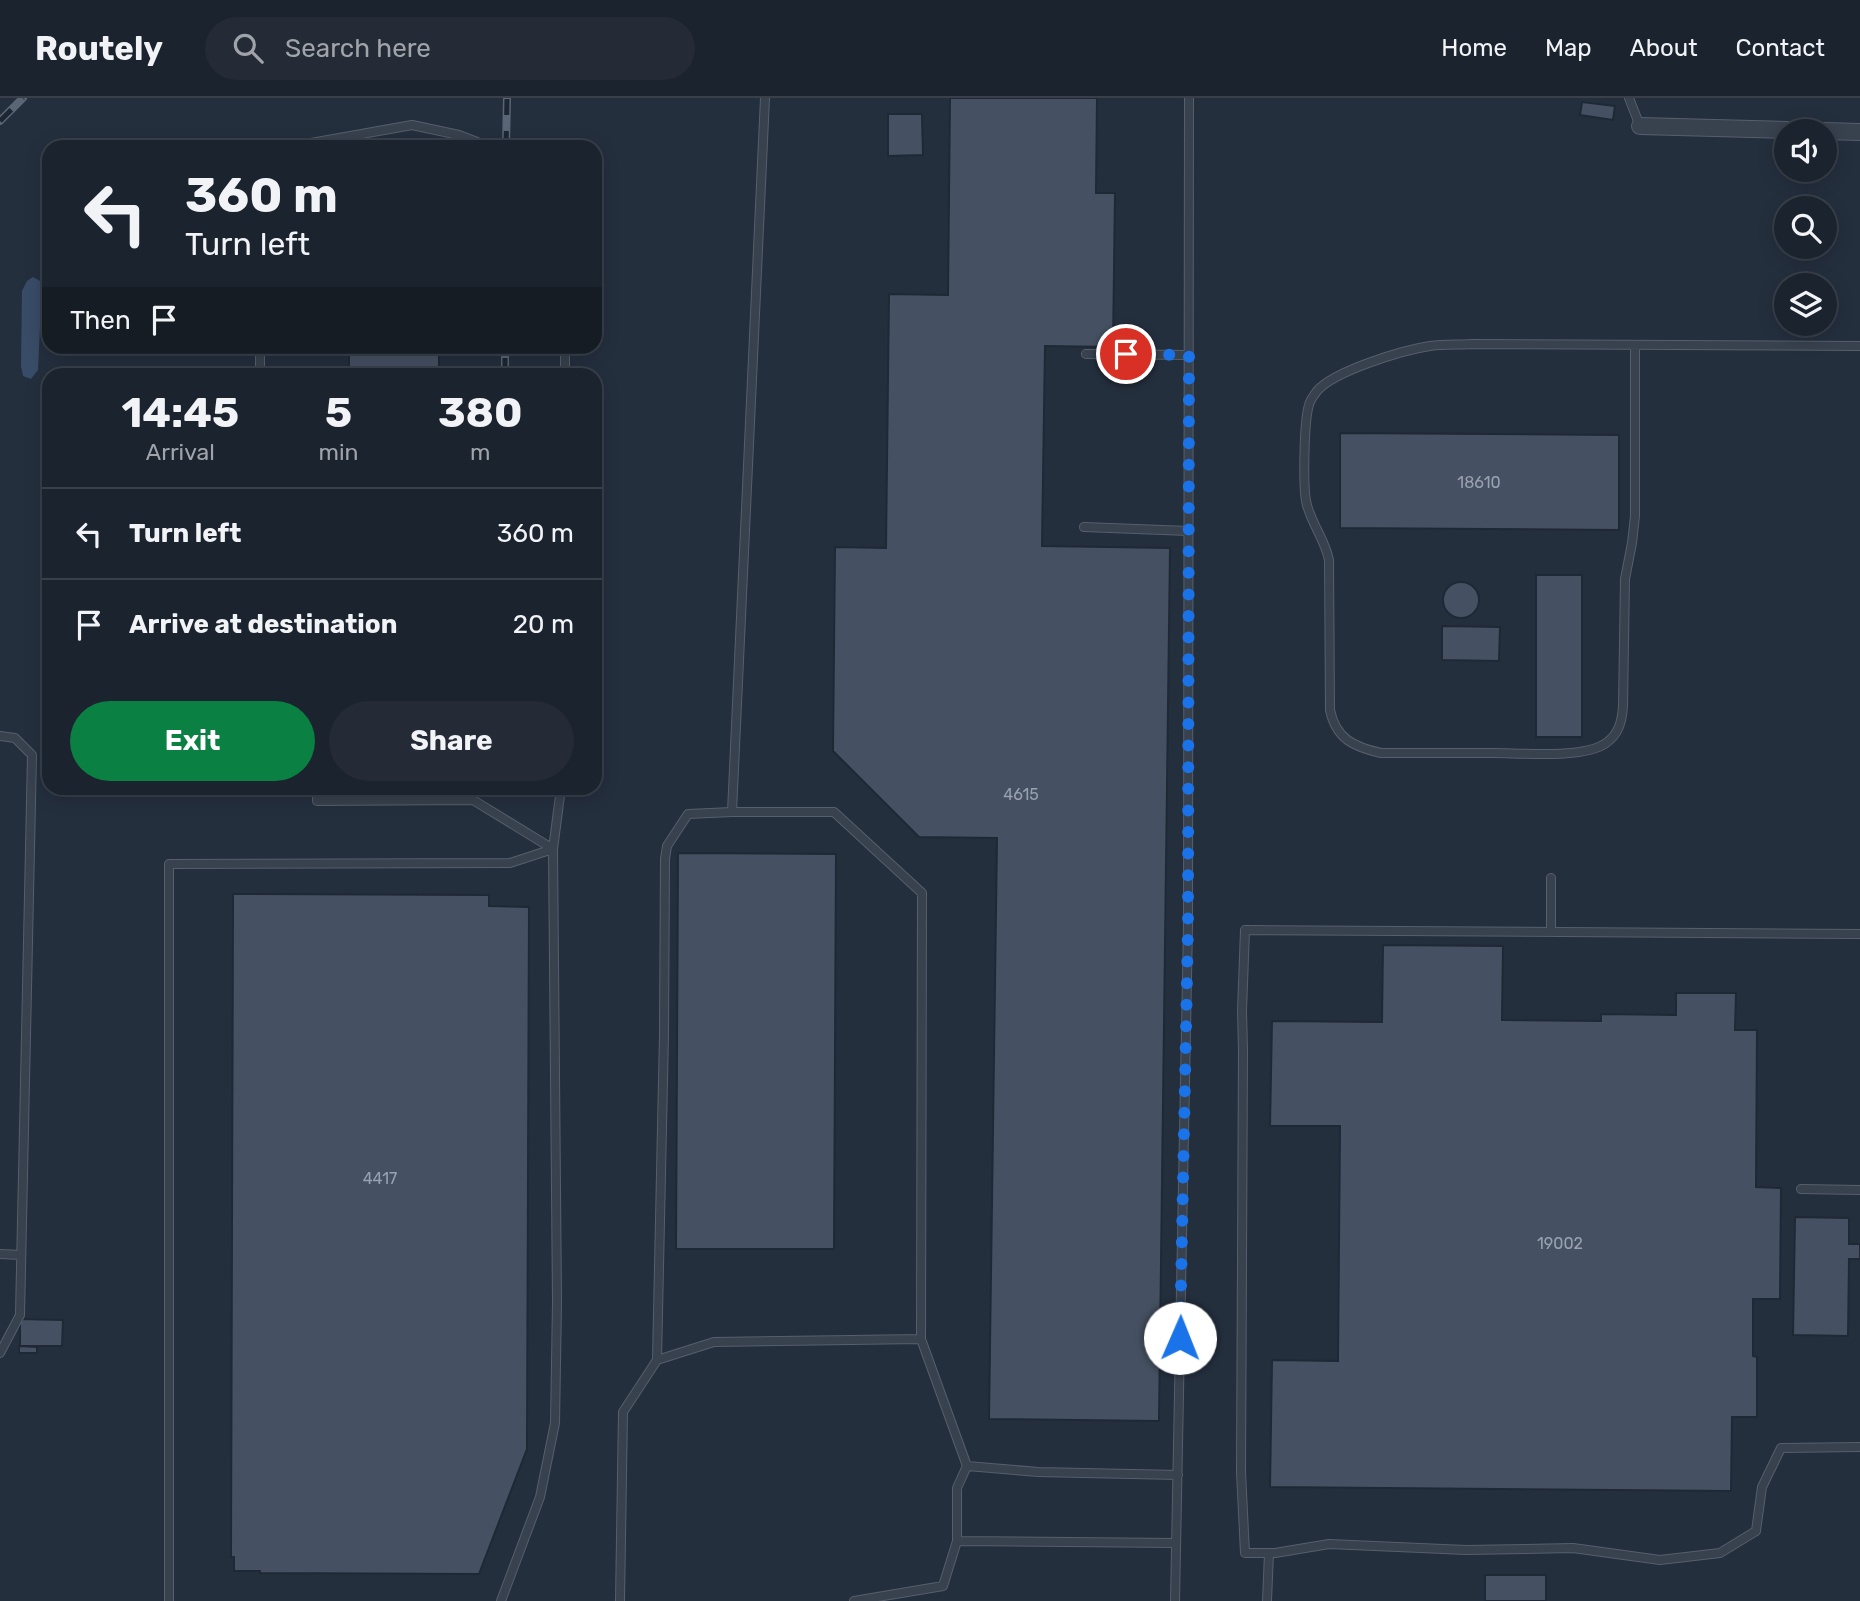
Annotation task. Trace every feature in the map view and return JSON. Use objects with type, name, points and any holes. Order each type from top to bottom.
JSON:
[{"type":"street","points":[[1640,126],[1860,132]]},
{"type":"lane","points":[[732,812],[765,98]]},
{"type":"lane","points":[[1175,1601],[1188,912],[1189,98]]},
{"type":"lane","points":[[1629,98],[1640,126]]},
{"type":"lane","points":[[328,140],[412,125],[472,140]]},
{"type":"lane","points":[[1635,345],[1635,516],[1625,579],[1623,706],[1622,721],[1617,732],[1606,743],[1593,750],[1559,753],[1381,753],[1355,745],[1345,738],[1332,721],[1330,710],[1329,560],[1324,542],[1308,511],[1305,491],[1309,404],[1316,391],[1326,382],[1385,357],[1430,346],[1472,344],[1860,346]]},
{"type":"lane","points":[[1086,354],[1189,355]]},
{"type":"lane","points":[[1084,527],[1189,531]]},
{"type":"lane","points":[[0,736],[15,738],[32,755],[20,1315],[0,1353]]},
{"type":"lane","points":[[317,795],[317,802],[473,800],[552,849]]},
{"type":"lane","points":[[449,795],[449,800]]},
{"type":"lane","points":[[501,1601],[541,1497],[555,1423],[557,1288],[552,849],[560,795]]},
{"type":"lane","points":[[620,1601],[623,1412],[657,1360],[664,1034],[664,859],[667,846],[688,814],[732,812],[834,812],[922,893],[922,1339],[967,1466],[957,1488],[957,1541],[943,1586],[854,1601]]},
{"type":"lane","points":[[169,1601],[169,864],[510,863],[552,849]]},
{"type":"lane","points":[[1551,878],[1551,932]]},
{"type":"lane","points":[[1860,933],[1245,930],[1242,1011],[1241,1472],[1245,1553],[1269,1553],[1329,1544],[1466,1550],[1573,1548],[1660,1560],[1720,1553],[1756,1531],[1762,1487],[1781,1448],[1860,1447]]},
{"type":"lane","points":[[1801,1189],[1860,1190]]},
{"type":"lane","points":[[0,1255],[21,1255]]},
{"type":"lane","points":[[657,1360],[714,1342],[922,1339]]},
{"type":"lane","points":[[967,1466],[1038,1472],[1178,1475]]},
{"type":"lane","points":[[957,1541],[1176,1543]]},
{"type":"lane","points":[[1267,1601],[1269,1553]]},
{"type":"water","points":[[33,277],[42,282],[38,370],[31,379],[23,376],[21,366],[22,291],[27,281]]},
{"type":"building","points":[[950,98],[1097,98],[1096,193],[1115,193],[1113,347],[1045,346],[1042,546],[1170,548],[1159,1421],[989,1419],[997,838],[919,837],[833,751],[835,547],[886,548],[889,294],[948,295]]},
{"type":"building","points":[[1582,102],[1615,106],[1613,120],[1580,115]]},
{"type":"building","points":[[888,114],[922,114],[923,155],[888,156]]},
{"type":"building","points":[[349,354],[439,354],[439,368],[349,368]]},
{"type":"building","points":[[1340,433],[1619,435],[1619,530],[1340,528]]},
{"type":"building","points":[[1536,575],[1582,575],[1582,737],[1536,737]]},
{"type":"building","points":[[1461,582],[1473,588],[1479,600],[1473,612],[1461,618],[1449,612],[1443,600],[1449,588]]},
{"type":"building","points":[[1442,626],[1500,627],[1499,661],[1442,660]]},
{"type":"building","points":[[678,853],[836,854],[834,1249],[676,1249]]},
{"type":"building","points":[[233,894],[489,895],[489,906],[529,907],[527,1449],[479,1574],[234,1571],[234,1557],[231,1557]]},
{"type":"building","points":[[1383,945],[1503,946],[1502,1020],[1601,1021],[1601,1014],[1676,1015],[1676,993],[1736,993],[1735,1030],[1757,1030],[1756,1187],[1781,1188],[1780,1299],[1753,1299],[1757,1417],[1732,1417],[1731,1491],[1270,1487],[1272,1360],[1338,1361],[1340,1126],[1270,1126],[1272,1021],[1382,1022]]},
{"type":"building","points":[[1795,1217],[1849,1218],[1849,1244],[1860,1244],[1860,1259],[1849,1259],[1848,1336],[1793,1335]]},
{"type":"building","points":[[20,1319],[63,1320],[62,1346],[20,1346]]},
{"type":"building","points":[[19,1346],[37,1347],[37,1353],[19,1353]]},
{"type":"building","points":[[1485,1575],[1546,1575],[1546,1601],[1485,1601]]},
{"type":"railway","points":[[0,121],[23,98]]},
{"type":"railway","points":[[506,140],[507,98]]},
{"type":"railway","points":[[505,354],[505,368]]},
{"type":"route","points":[[1126,354],[1189,355],[1188,926],[1180,1338]]}]
